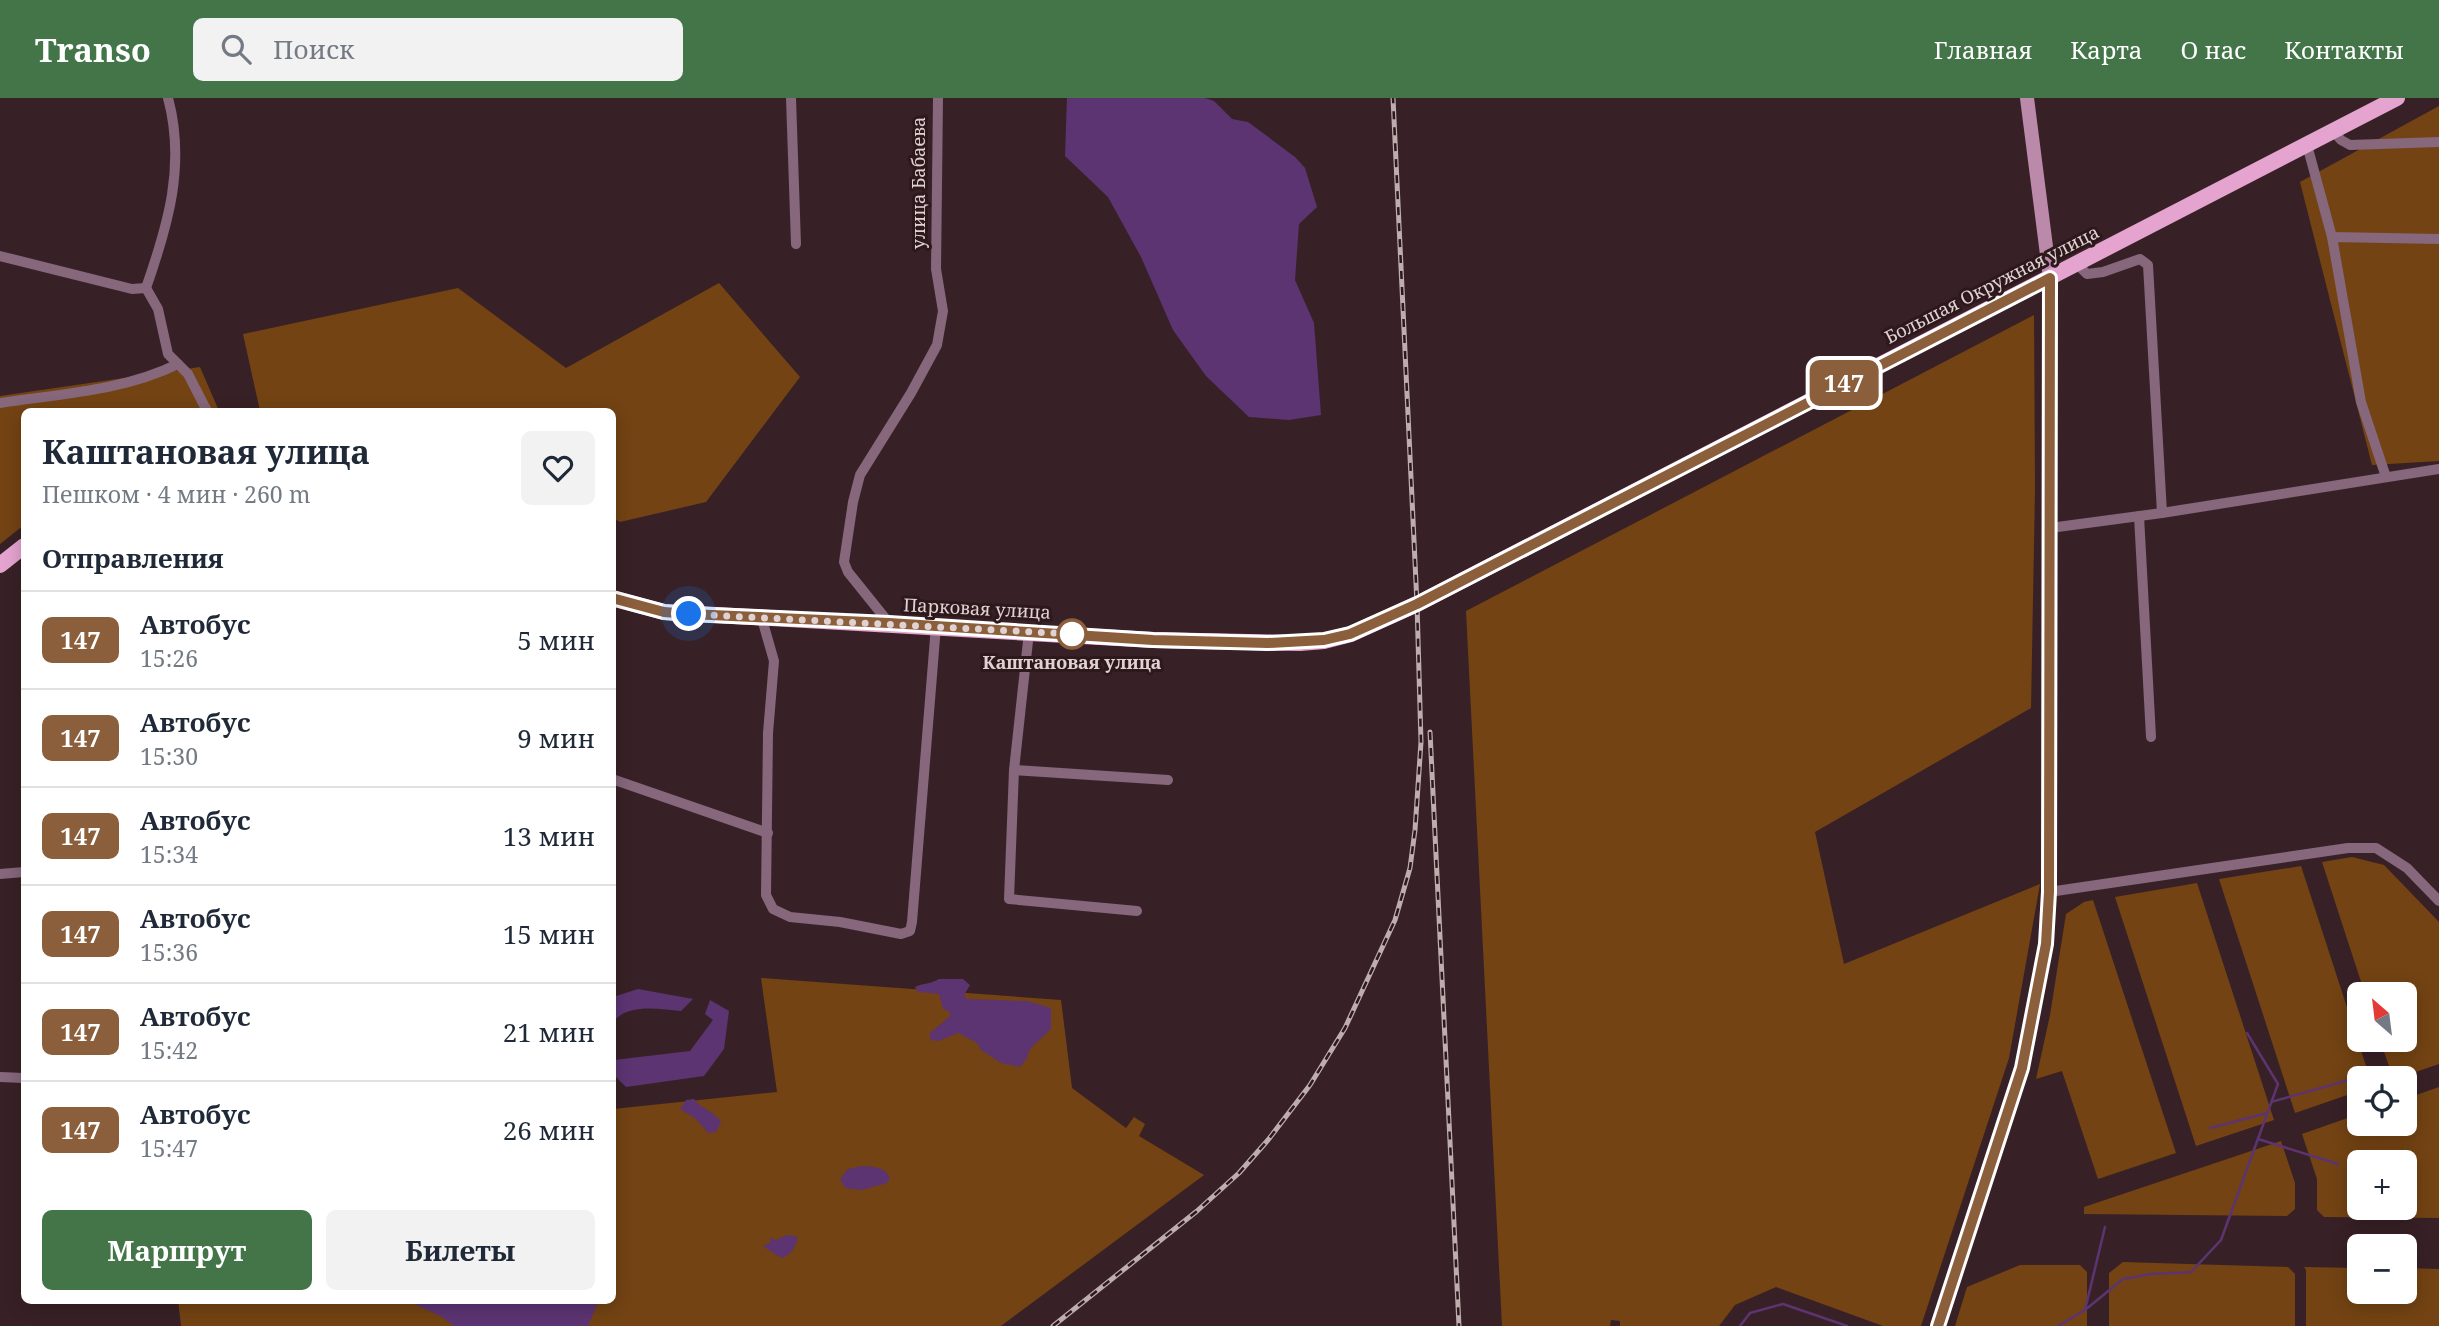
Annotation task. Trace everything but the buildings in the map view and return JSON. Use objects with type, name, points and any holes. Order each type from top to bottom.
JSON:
[{"type":"main road","points":[[2027,98],[2050,278]]},
{"type":"main road","name":"Большая Окружная улица","points":[[1417,604],[2397,98]]},
{"type":"main road","points":[[0,565],[21,548]]},
{"type":"main road","name":"Парковая улица","points":[[616,599],[664,612],[762,619],[889,623],[1153,640],[1300,643],[1350,634],[1417,604]]},
{"type":"street","points":[[168,98],[177,139],[175,179],[170,208],[146,288],[158,309],[169,354],[188,374],[205,408]]},
{"type":"street","points":[[791,98],[796,243]]},
{"type":"street","name":"улица Бабаева","points":[[889,623],[848,572],[845,562],[853,502],[860,475],[937,345],[943,312],[936,269],[938,98]]},
{"type":"street","points":[[2333,131],[2350,145],[2439,142]]},
{"type":"street","points":[[2307,145],[2332,237],[2361,402],[2386,477]]},
{"type":"street","points":[[2332,237],[2439,239]]},
{"type":"street","points":[[0,256],[132,289],[146,288]]},
{"type":"street","points":[[2077,264],[2087,274],[2103,272],[2140,259],[2148,265],[2162,513]]},
{"type":"street","points":[[1938,1326],[2022,1068],[2046,944],[2049,892],[2050,278]]},
{"type":"street","points":[[0,403],[121,384],[153,376],[178,364]]},
{"type":"street","points":[[2050,528],[2439,469]]},
{"type":"street","points":[[2138,516],[2151,737]]},
{"type":"street","points":[[762,619],[774,661],[768,733],[766,895],[773,909],[790,917],[840,922],[901,934],[910,931],[936,626]]},
{"type":"street","points":[[1029,632],[1014,770],[1009,899],[1137,911]]},
{"type":"street","points":[[1014,770],[1168,780]]},
{"type":"street","points":[[616,780],[768,833]]},
{"type":"street","points":[[2049,892],[2348,848],[2376,848],[2407,868],[2439,901]]},
{"type":"street","points":[[0,874],[21,872]]},
{"type":"street","points":[[0,1077],[21,1078]]},
{"type":"shaded area","points":[[1067,98],[1205,98],[1214,101],[1232,119],[1248,122],[1295,157],[1305,168],[1317,207],[1299,224],[1295,280],[1314,323],[1321,415],[1289,420],[1249,417],[1206,376],[1173,330],[1141,257],[1108,197],[1065,156]]},
{"type":"shaded area","points":[[2439,106],[2439,461],[2372,465],[2300,182]]},
{"type":"shaded area","points":[[719,283],[800,377],[706,502],[620,522],[616,520],[616,408],[259,408],[243,334],[458,288],[566,368]]},
{"type":"shaded area","points":[[2034,315],[2035,489],[2031,708],[1815,832],[1844,964],[2040,884],[2009,1058],[1921,1326],[1883,1326],[1776,1287],[1735,1305],[1719,1326],[1620,1326],[1620,1321],[1611,1320],[1610,1326],[1502,1326],[1466,611]]},
{"type":"shaded area","points":[[200,367],[218,408],[21,408],[21,527],[0,544],[0,396]]},
{"type":"shaded area","points":[[2352,857],[2384,865],[2439,922],[2439,1064],[2417,1072],[2417,1066],[2389,1066],[2384,1052],[2417,1052],[2417,982],[2361,982],[2322,862]]},
{"type":"shaded area","points":[[2301,866],[2347,1007],[2347,1052],[2362,1052],[2366,1066],[2347,1066],[2347,1095],[2295,1113],[2219,879]]},
{"type":"shaded area","points":[[2197,883],[2274,1120],[2196,1146],[2115,897]]},
{"type":"shaded area","points":[[2093,900],[2176,1153],[2098,1179],[2062,1071],[2036,1079],[2050,1015],[2066,914],[2084,902]]},
{"type":"shaded area","points":[[761,978],[1061,1000],[1072,1088],[1126,1128],[1134,1117],[1145,1124],[1139,1136],[1204,1175],[1001,1326],[181,1326],[178,1304],[616,1304],[616,1109],[777,1092]]},
{"type":"shaded area","points":[[939,979],[963,979],[970,985],[964,995],[967,999],[1027,1001],[1051,1008],[1051,1029],[1030,1049],[1020,1067],[1001,1063],[981,1050],[977,1043],[958,1033],[939,1041],[931,1040],[929,1034],[950,1016],[949,1011],[943,1009],[939,994],[918,992],[915,987]]},
{"type":"shaded area","points":[[638,989],[693,999],[681,1011],[635,1010],[616,1019],[616,996]]},
{"type":"shaded area","points":[[710,1000],[729,1011],[724,1049],[704,1076],[626,1087],[616,1077],[616,1060],[690,1051],[713,1020],[705,1014]]},
{"type":"shaded area","points":[[2439,1087],[2439,1218],[2417,1218],[2417,1150],[2347,1150],[2347,1217],[2324,1217],[2317,1210],[2317,1179],[2302,1134],[2347,1118],[2347,1136],[2417,1136],[2417,1095]]},
{"type":"shaded area","points":[[694,1099],[721,1122],[716,1132],[708,1133],[696,1119],[680,1109],[686,1100]]},
{"type":"shaded area","points":[[2281,1141],[2295,1183],[2295,1209],[2287,1216],[2084,1214],[2084,1207]]},
{"type":"shaded area","points":[[862,1166],[882,1169],[890,1178],[887,1183],[862,1190],[845,1188],[840,1179],[848,1169]]},
{"type":"shaded area","points":[[787,1235],[796,1236],[798,1239],[788,1255],[781,1258],[763,1246],[771,1242],[770,1237],[776,1240]]},
{"type":"shaded area","points":[[2123,1262],[2288,1267],[2295,1274],[2295,1326],[2109,1326],[2109,1273]]},
{"type":"shaded area","points":[[2020,1265],[2080,1265],[2087,1272],[2087,1326],[1955,1326],[1967,1287]]},
{"type":"shaded area","points":[[2304,1267],[2347,1268],[2347,1304],[2417,1304],[2417,1268],[2439,1269],[2439,1326],[2306,1326]]},
{"type":"shaded area","points":[[414,1304],[597,1304],[588,1326],[454,1326]]},
{"type":"waterway","points":[[2058,1326],[2085,1310],[2123,1279],[2151,1274],[2191,1272],[2221,1240],[2278,1084],[2247,1033]]},
{"type":"waterway","points":[[2271,1102],[2347,1081]]},
{"type":"waterway","points":[[2210,1128],[2267,1113]]},
{"type":"waterway","points":[[2258,1139],[2338,1164]]},
{"type":"waterway","points":[[2085,1310],[2105,1227]]},
{"type":"waterway","points":[[1740,1326],[1750,1313],[1783,1304],[1847,1326]]},
{"type":"railway","points":[[1053,1326],[1197,1211],[1239,1173],[1268,1140],[1310,1085],[1345,1028],[1395,920],[1410,868],[1421,742],[1393,98]]},
{"type":"railway","points":[[1430,732],[1459,1326]]},
{"type":"bus line","name":"147","points":[[616,599],[664,612],[765,619],[889,623],[1153,640],[1300,643],[1324,640],[1350,634],[1417,604],[2050,278],[2049,892],[2046,944],[2022,1068],[1938,1326]]},
{"type":"place","name":"Каштановая улица","points":[[1072,634]]},
{"type":"route","points":[[689,614],[1072,634]]}]
